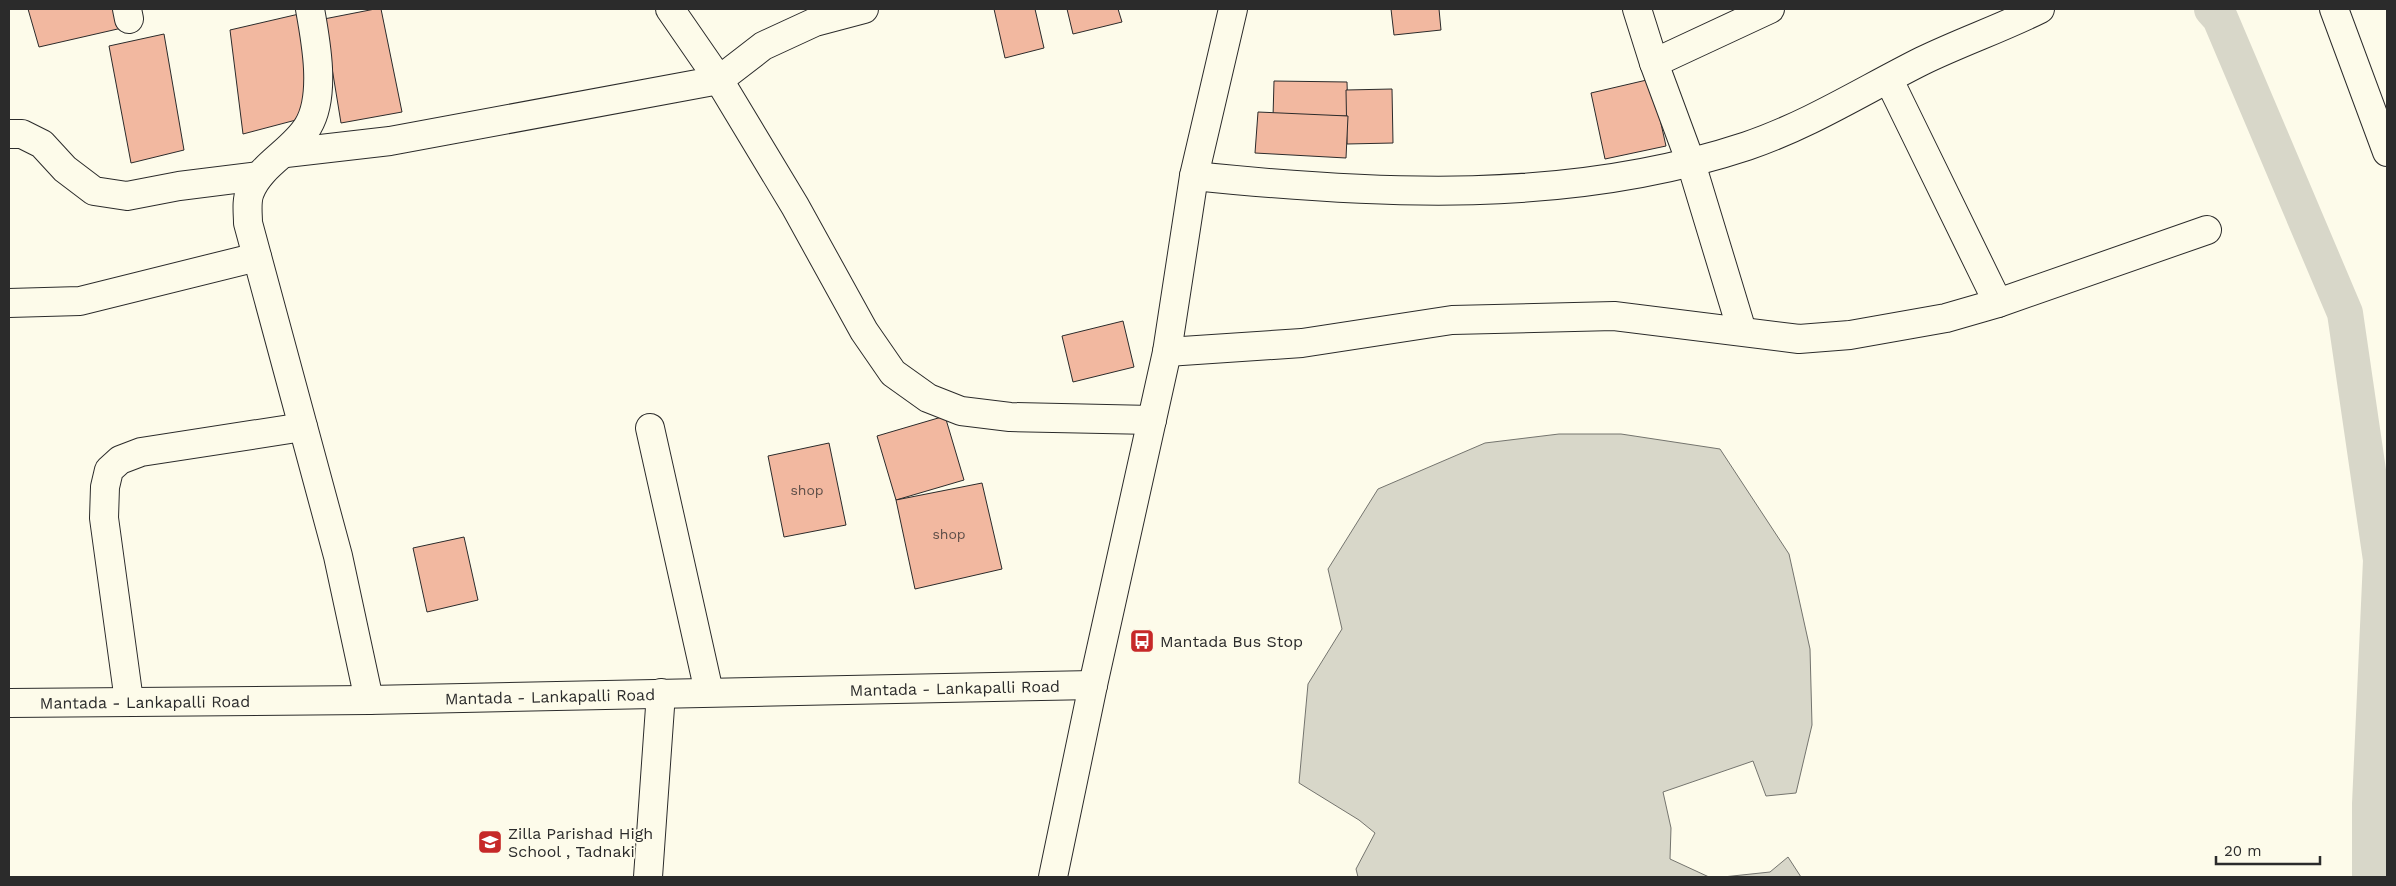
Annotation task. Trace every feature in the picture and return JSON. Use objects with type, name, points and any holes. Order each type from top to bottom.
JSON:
[{"type":"street","points":[[310,9],[317,44],[318,90],[308,126],[286,153],[259,176],[249,193],[248,223],[338,556],[369,700]]},
{"type":"street","points":[[670,9],[719,80],[795,206],[864,331],[893,372],[928,398],[961,411],[1010,417],[1152,420]]},
{"type":"street","points":[[286,153],[390,140],[719,80],[763,46],[815,22],[864,9]]},
{"type":"street","points":[[1052,877],[1167,352],[1194,176],[1233,9]]},
{"type":"street","points":[[1637,9],[1654,63],[1691,163],[1742,331]]},
{"type":"street","points":[[1654,63],[1770,9]]},
{"type":"street","points":[[1194,176],[1356,191],[1522,189],[1612,179],[1691,163],[1749,146],[1847,103],[1923,61],[2040,9]]},
{"type":"street","points":[[2334,9],[2387,152]]},
{"type":"street","points":[[1889,80],[1998,303]]},
{"type":"street","points":[[9,134],[22,134],[42,144],[65,169],[94,191],[127,196],[179,186],[259,176]]},
{"type":"street","points":[[1167,352],[1302,342],[1452,320],[1614,316],[1799,338],[1850,335],[1946,318],[1998,303],[2207,230]]},
{"type":"street","points":[[9,303],[80,301],[257,257]]},
{"type":"street","points":[[129,701],[104,518],[105,487],[109,470],[120,460],[141,452],[303,427]]},
{"type":"street","points":[[650,428],[709,692]]},
{"type":"street","name":"Mantada - Lankapalli Road","points":[[9,703],[369,700],[1093,685]]},
{"type":"street","points":[[648,877],[661,693]]},
{"type":"shaded area","points":[[1559,434],[1621,434],[1720,449],[1789,554],[1810,649],[1812,725],[1796,793],[1766,796],[1753,761],[1663,792],[1671,828],[1670,859],[1709,877],[1358,877],[1356,869],[1375,833],[1359,820],[1299,783],[1308,684],[1342,629],[1328,569],[1378,489],[1485,443]]},
{"type":"shaded area","points":[[1788,857],[1801,877],[1723,877],[1770,872]]},
{"type":"building","points":[[28,9],[118,9],[122,28],[39,47]]},
{"type":"building","points":[[381,9],[402,112],[341,123],[324,19]]},
{"type":"building","points":[[994,9],[1035,9],[1044,48],[1005,58]]},
{"type":"building","points":[[1067,9],[1118,9],[1122,22],[1073,34]]},
{"type":"building","points":[[1391,9],[1439,9],[1441,30],[1394,35]]},
{"type":"building","points":[[299,14],[310,87],[296,120],[243,134],[230,30]]},
{"type":"building","points":[[164,34],[184,150],[131,163],[109,46]]},
{"type":"building","points":[[1651,79],[1666,146],[1605,159],[1591,93]]},
{"type":"building","points":[[1274,81],[1347,82],[1348,116],[1273,117]]},
{"type":"building","points":[[1392,89],[1393,143],[1347,144],[1346,90]]},
{"type":"building","points":[[1258,112],[1348,116],[1346,158],[1255,153]]},
{"type":"building","points":[[1123,321],[1134,367],[1073,382],[1062,336]]},
{"type":"building","points":[[945,416],[964,480],[896,500],[877,436]]},
{"type":"building","points":[[829,443],[846,525],[784,537],[768,456]]},
{"type":"building","points":[[982,483],[1002,569],[915,589],[896,500]]},
{"type":"building","points":[[464,537],[478,600],[427,612],[413,548]]},
{"type":"waterway","points":[[2212,9],[2220,18],[2345,313],[2381,560],[2370,804],[2370,877]]},
{"type":"place","name":"Mantada Bus Stop","points":[[1142,641]]},
{"type":"place","name":"Zilla Parishad High School , Tadnaki","points":[[490,842]]}]
